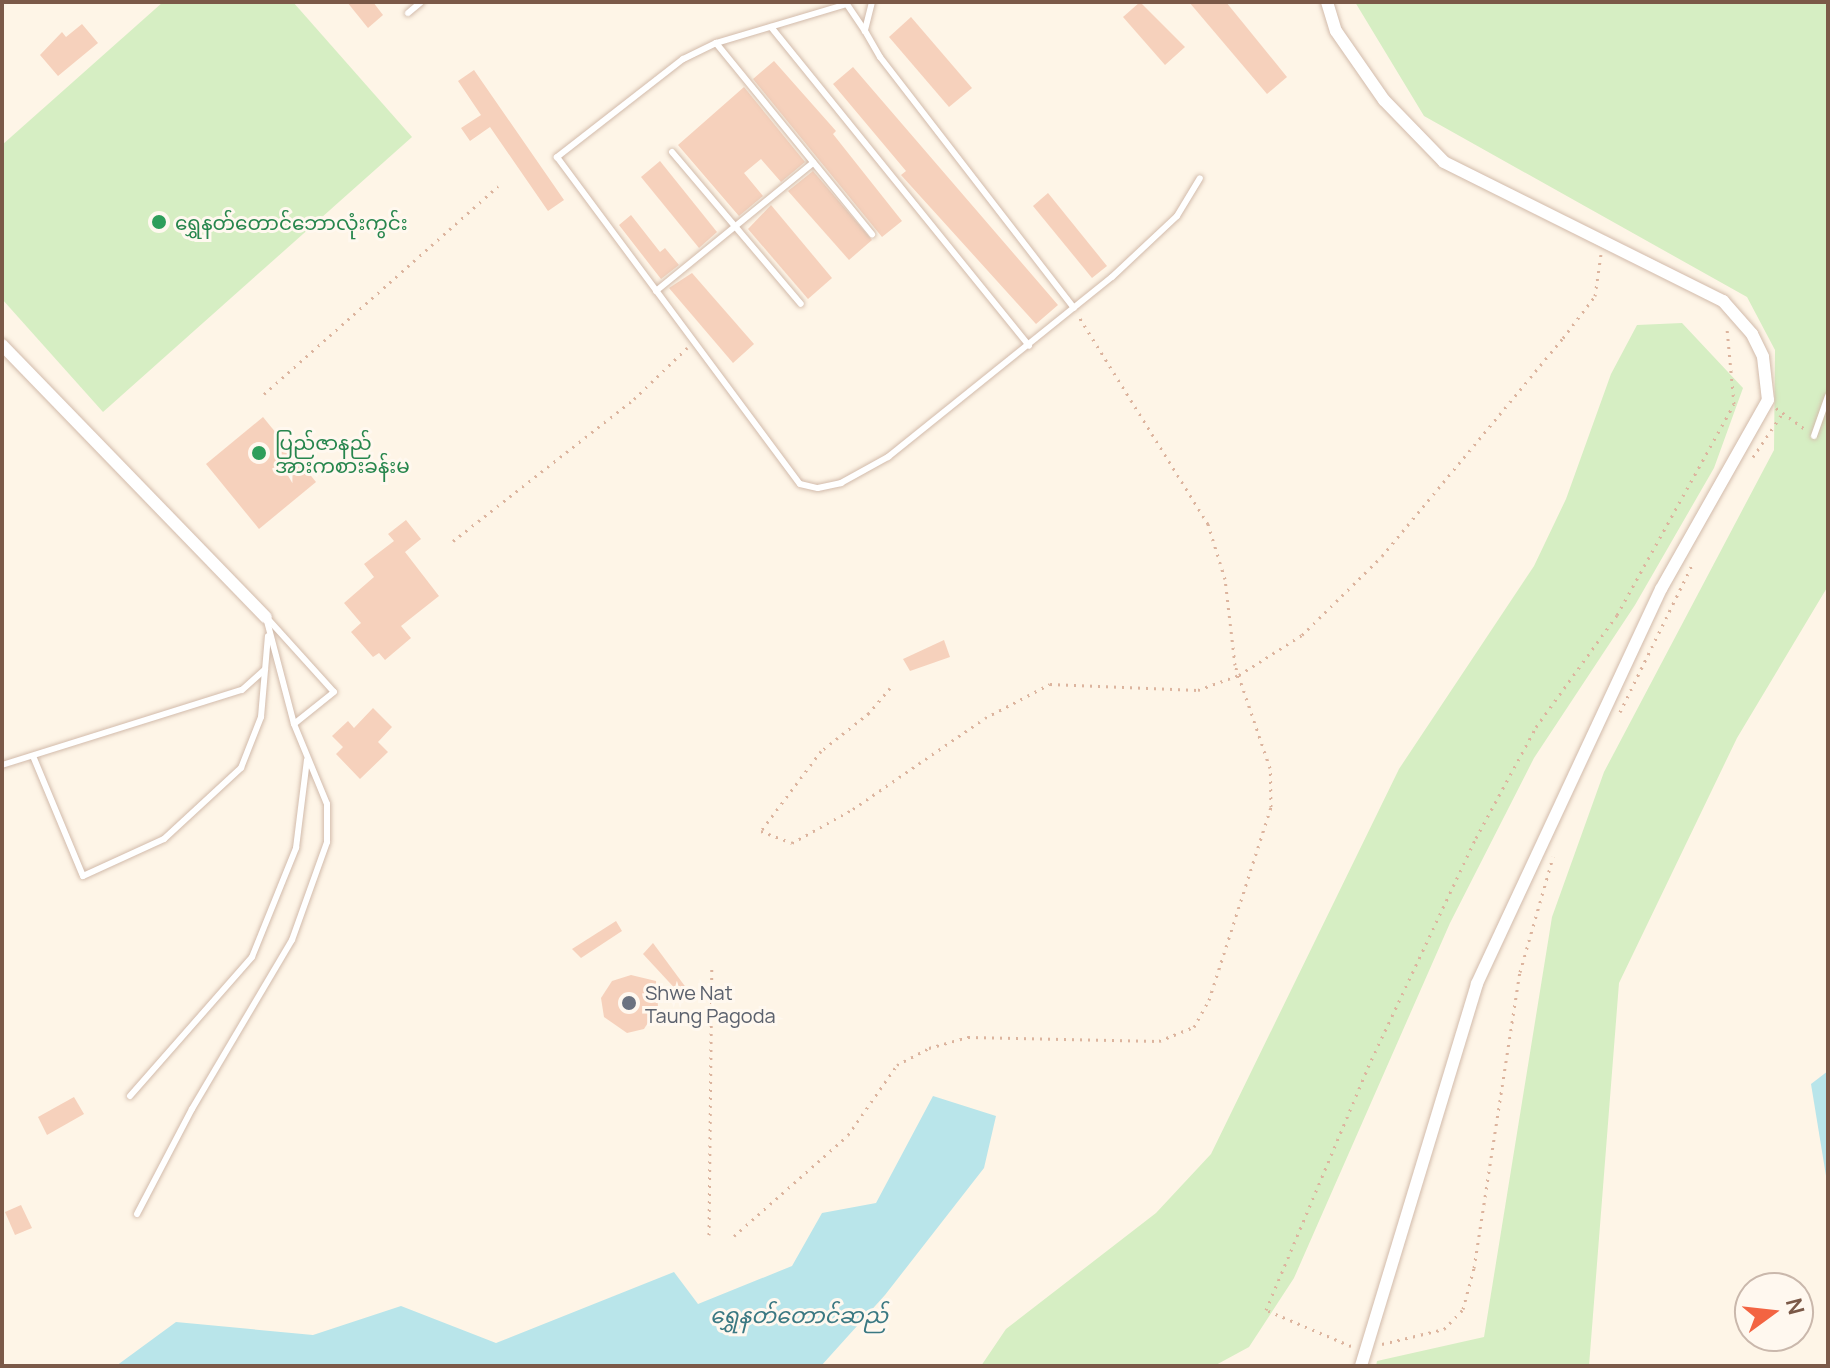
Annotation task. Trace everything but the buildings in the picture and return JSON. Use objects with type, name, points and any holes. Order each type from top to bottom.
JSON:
[{"type":"street","points":[[1327,2],[1336,31],[1384,100],[1444,162],[1723,301],[1763,357],[1768,400],[1661,589],[1477,984],[1361,1366]]},
{"type":"street","points":[[2,345],[267,623]]},
{"type":"lane","points":[[408,13],[421,2]]},
{"type":"lane","points":[[865,31],[872,2]]},
{"type":"lane","points":[[1074,308],[847,4],[716,43],[683,59],[557,157],[800,484],[818,488],[841,483],[888,457],[1029,346],[1074,308],[1177,216],[1200,178]]},
{"type":"lane","points":[[771,27],[1029,346]]},
{"type":"lane","points":[[716,43],[872,234]]},
{"type":"lane","points":[[672,152],[801,304]]},
{"type":"lane","points":[[656,291],[813,163]]},
{"type":"lane","points":[[1814,436],[1828,396]]},
{"type":"lane","points":[[33,756],[83,876],[164,839],[226,787],[258,735],[267,623]]},
{"type":"lane","points":[[267,623],[334,692],[294,724]]},
{"type":"lane","points":[[137,1214],[192,1109],[292,940],[327,842],[327,804],[294,724],[267,623]]},
{"type":"lane","points":[[2,765],[242,690],[265,669]]},
{"type":"lane","points":[[130,1096],[252,957],[296,848],[307,760]]},
{"type":"path","points":[[264,394],[498,186]]},
{"type":"path","points":[[890,688],[869,713],[821,751],[761,831],[792,843],[853,809],[985,718],[1050,684],[1198,690],[1239,675],[1302,635],[1382,556],[1595,296],[1602,270],[1601,242]]},
{"type":"path","points":[[734,1236],[848,1135],[897,1065],[929,1048],[968,1037],[1159,1041],[1194,1027],[1209,1000],[1271,807],[1270,768],[1239,675],[1225,579],[1208,524],[1074,308]]},
{"type":"path","points":[[1555,850],[1520,972],[1474,1268],[1463,1309],[1444,1329],[1366,1348],[1349,1346],[1266,1310],[1368,1067],[1476,838],[1536,727],[1617,615],[1734,404],[1732,355],[1725,331],[1736,316]]},
{"type":"path","points":[[453,541],[634,399],[693,342]]},
{"type":"path","points":[[1768,400],[1814,436]]},
{"type":"path","points":[[1749,463],[1782,414]]},
{"type":"path","points":[[1617,720],[1698,553]]},
{"type":"path","points":[[709,1235],[712,968]]},
{"type":"green space","name":"ရွှေနတ်တောင်ဘောလုံးကွင်း","points":[[163,2],[293,2],[412,137],[103,412],[2,299],[2,145]]},
{"type":"green space","points":[[1355,2],[1828,2],[1828,586],[1737,738],[1619,983],[1589,1366],[1376,1366],[1377,1361],[1484,1337],[1552,917],[1604,772],[1774,450],[1775,350],[1747,297],[1424,116]]},
{"type":"green space","points":[[1682,323],[1743,388],[1714,468],[1635,605],[1534,758],[1450,923],[1294,1278],[1249,1347],[1214,1366],[981,1366],[1006,1329],[1156,1213],[1211,1154],[1399,769],[1534,566],[1566,499],[1611,374],[1637,325]]},
{"type":"water","points":[[1828,1071],[1828,1188],[1811,1084]]},
{"type":"water","name":"ရွှေနတ်တောင်ဆည်","points":[[933,1096],[996,1116],[984,1168],[885,1295],[821,1366],[116,1366],[176,1322],[313,1335],[401,1306],[496,1343],[674,1272],[698,1304],[792,1266],[822,1213],[876,1203]]},
{"type":"place","name":"ရွှေနတ်တောင်ဘောလုံးကွင်း","points":[[159,222]]},
{"type":"place","name":"ပြည်ဇာနည် အားကစားခန်းမ","points":[[259,453]]},
{"type":"place","name":"Shwe Nat Taung Pagoda","points":[[629,1003]]}]
